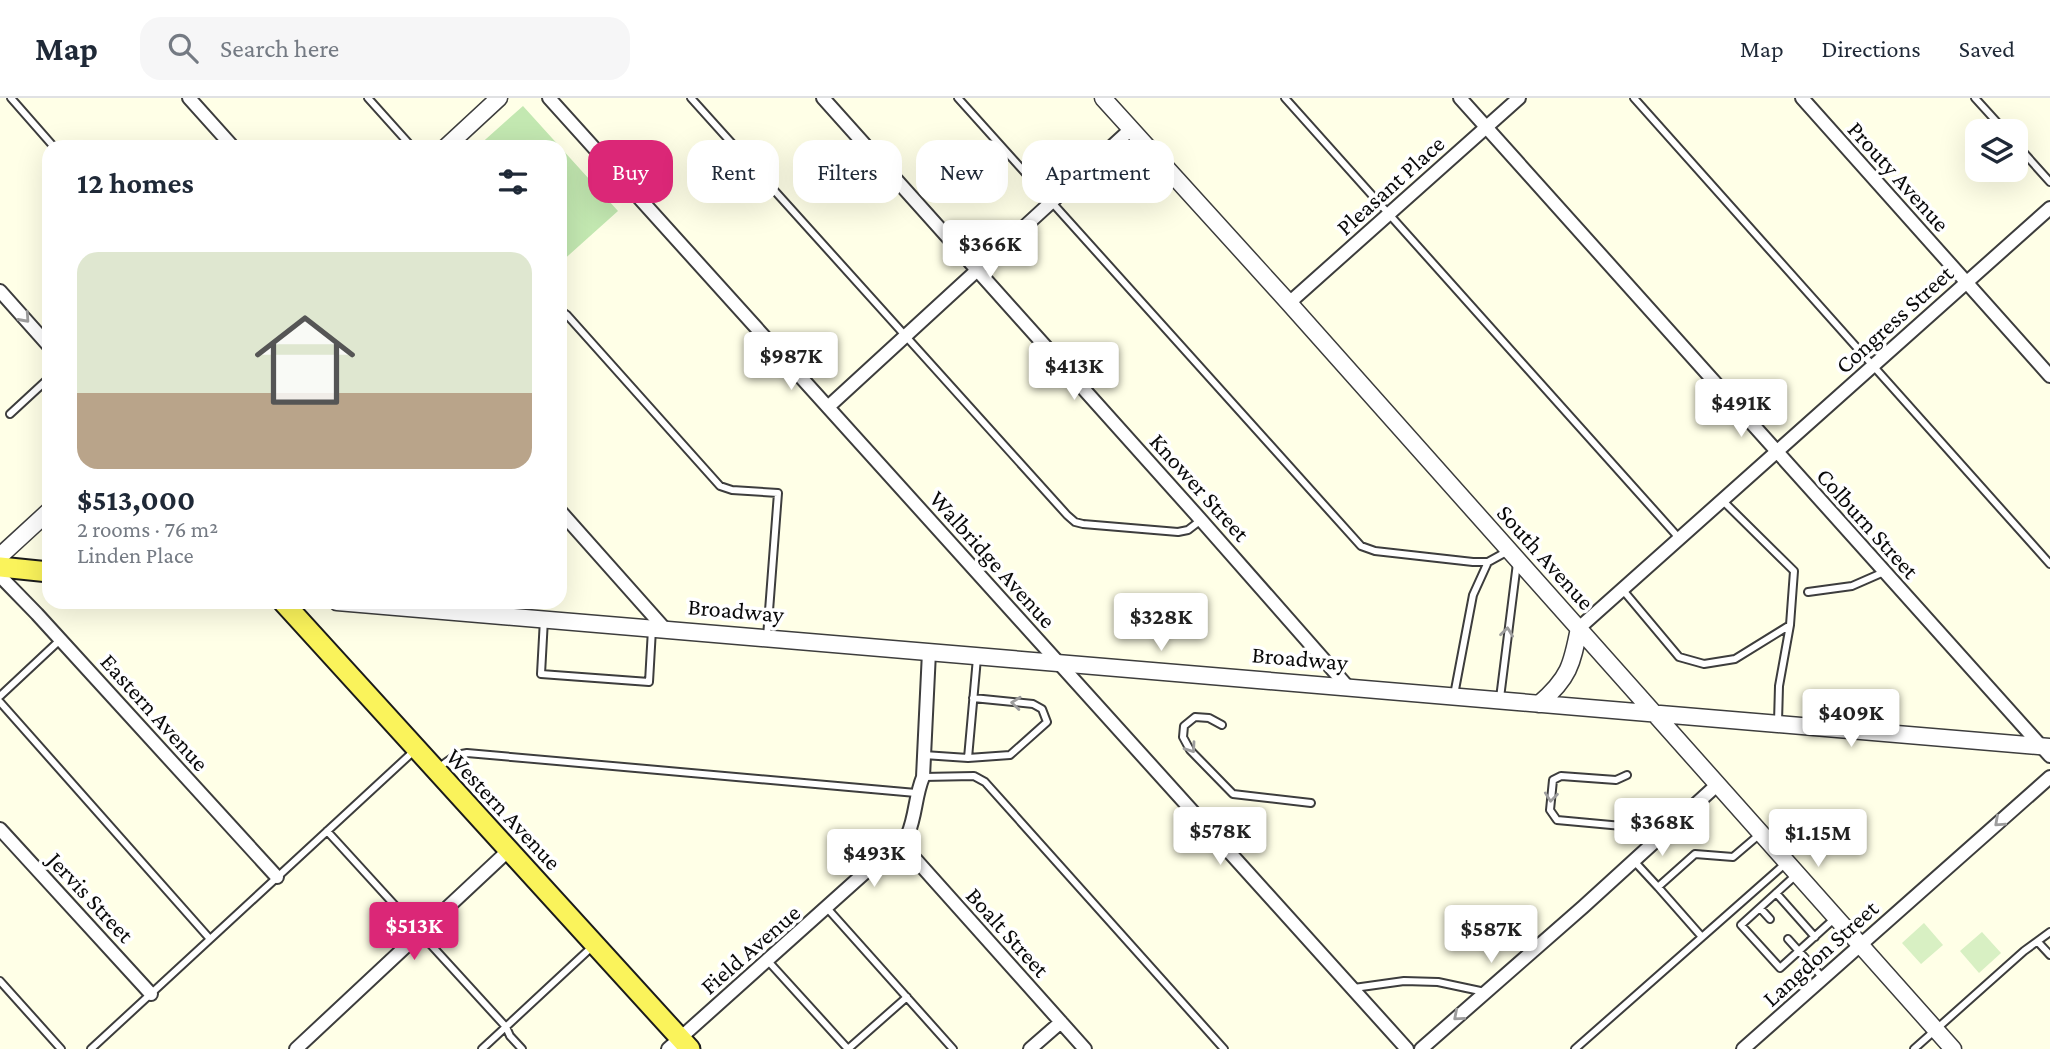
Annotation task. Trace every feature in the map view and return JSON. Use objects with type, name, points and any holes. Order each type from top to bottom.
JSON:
[{"type":"main road","points":[[0,567],[42,571]]},
{"type":"main road","name":"Western Avenue","points":[[289,609],[595,944],[679,1045]]},
{"type":"street","points":[[188,98],[227,140]]},
{"type":"street","points":[[454,140],[499,98]]},
{"type":"street","name":"Walbridge Avenue","points":[[549,98],[1407,1049]]},
{"type":"street","name":"Knower Street","points":[[823,98],[1347,686]]},
{"type":"street","name":"South Avenue","points":[[1103,98],[1954,1049]]},
{"type":"street","name":"Colburn Street","points":[[1460,98],[1775,453],[2047,750]]},
{"type":"street","name":"Pleasant Place","points":[[1289,303],[1519,98]]},
{"type":"street","name":"Prouty Avenue","points":[[1801,98],[2050,376]]},
{"type":"street","points":[[1119,140],[1131,129]]},
{"type":"street","points":[[828,407],[1050,203]]},
{"type":"street","name":"Congress Street","points":[[1578,628],[2050,208]]},
{"type":"street","points":[[0,291],[42,338]]},
{"type":"street","points":[[0,556],[42,517]]},
{"type":"street","points":[[567,519],[658,628]]},
{"type":"street","name":"Eastern Avenue","points":[[0,576],[277,877]]},
{"type":"street","name":"Broadway","points":[[428,609],[1347,686],[2047,750]]},
{"type":"street","points":[[1539,704],[1558,688],[1566,676],[1573,657],[1578,628]]},
{"type":"street","name":"Field Avenue","points":[[679,1045],[908,834],[912,825],[916,793],[923,777],[929,652]]},
{"type":"street","name":"Langdon Street","points":[[1743,1049],[2050,777]]},
{"type":"street","points":[[1421,1049],[1718,784]]},
{"type":"street","name":"Jervis Street","points":[[0,829],[151,994]]},
{"type":"street","name":"Boalt Street","points":[[901,842],[1085,1049]]},
{"type":"street","points":[[296,1049],[509,850]]},
{"type":"street","points":[[1030,1049],[1060,1022]]},
{"type":"lane","points":[[11,98],[48,140]]},
{"type":"lane","points":[[368,98],[406,140]]},
{"type":"lane","points":[[691,98],[1075,522],[1178,532],[1188,530],[1201,520]]},
{"type":"lane","points":[[958,98],[1022,170]]},
{"type":"lane","points":[[1285,98],[1679,538]]},
{"type":"lane","points":[[1634,98],[2050,564]]},
{"type":"lane","points":[[1975,98],[1994,119]]},
{"type":"lane","points":[[2028,157],[2050,182]]},
{"type":"lane","points":[[1052,203],[1361,546],[1375,551],[1488,562],[1514,555],[1499,700]]},
{"type":"lane","points":[[567,315],[720,486],[732,490],[778,493],[767,637]]},
{"type":"lane","points":[[10,414],[42,384]]},
{"type":"lane","points":[[1722,500],[1794,571],[1790,625],[1779,686],[1778,724]]},
{"type":"lane","points":[[1454,697],[1473,595],[1488,562]]},
{"type":"lane","points":[[1808,592],[1852,586],[1884,572]]},
{"type":"lane","points":[[1622,589],[1679,657],[1704,664],[1735,659],[1790,625]]},
{"type":"lane","points":[[544,618],[541,674],[649,682],[658,628]]},
{"type":"lane","points":[[0,696],[61,640]]},
{"type":"lane","points":[[968,758],[977,656]]},
{"type":"lane","points":[[924,755],[968,758],[1010,755],[1047,722],[1041,709],[1033,704],[973,698]]},
{"type":"lane","points":[[0,702],[210,939]]},
{"type":"lane","points":[[1222,725],[1209,718],[1195,717],[1184,726],[1183,737],[1190,750],[1233,794],[1311,803]]},
{"type":"lane","points":[[91,1049],[416,749]]},
{"type":"lane","points":[[436,771],[456,755],[467,753],[916,793]]},
{"type":"lane","points":[[1627,775],[1616,780],[1561,776],[1553,780],[1550,810],[1557,820],[1622,826],[1633,821],[1649,804]]},
{"type":"lane","points":[[923,777],[974,776],[985,782],[1224,1049]]},
{"type":"lane","points":[[327,831],[506,1027],[522,1049]]},
{"type":"lane","points":[[1658,887],[1695,854],[1732,857],[1761,833]]},
{"type":"lane","points":[[1634,861],[1703,937]]},
{"type":"lane","points":[[1792,868],[1776,893],[1741,925],[1780,968],[1836,917]]},
{"type":"lane","points":[[1575,1049],[1703,937],[1792,868]]},
{"type":"lane","points":[[1776,893],[1815,937]]},
{"type":"lane","points":[[827,908],[953,1049]]},
{"type":"lane","points":[[1760,908],[1770,919]]},
{"type":"lane","points":[[1914,1049],[2024,951],[2050,932]]},
{"type":"lane","points":[[1788,939],[1823,978]]},
{"type":"lane","points":[[2038,942],[2050,955]]},
{"type":"lane","points":[[482,1049],[595,944]]},
{"type":"lane","points":[[768,961],[848,1049],[907,997]]},
{"type":"lane","points":[[0,981],[61,1049]]},
{"type":"lane","points":[[1352,989],[1404,981],[1438,982],[1486,992]]},
{"type":"green space","points":[[523,106],[554,140],[485,140]]},
{"type":"green space","points":[[567,155],[588,178],[588,203],[611,203],[618,211],[567,257]]},
{"type":"green space","points":[[1924,923],[1943,945],[1921,964],[1902,943]]},
{"type":"green space","points":[[1982,932],[2001,953],[1979,973],[1960,951]]}]
